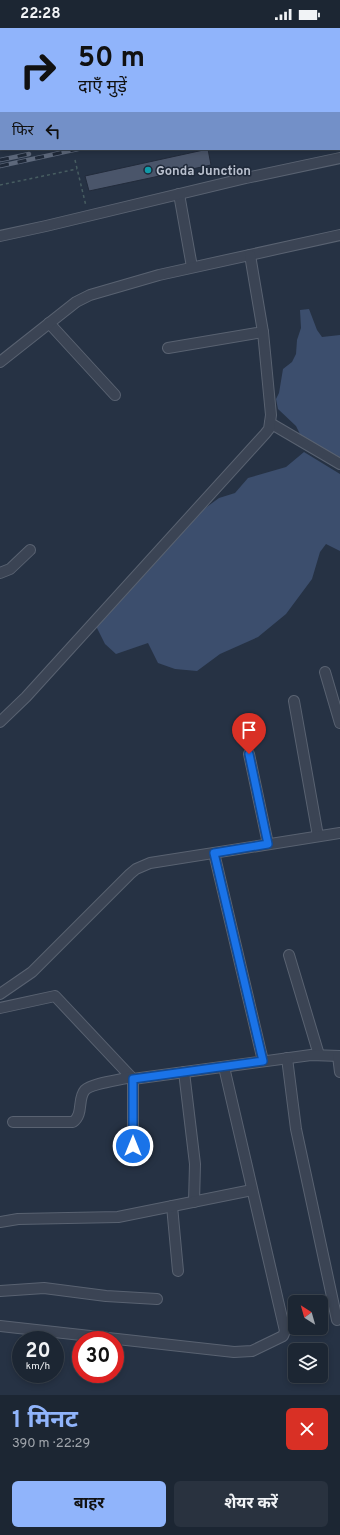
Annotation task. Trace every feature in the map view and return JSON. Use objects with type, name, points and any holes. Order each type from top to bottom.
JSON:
[{"type":"street","points":[[0,236],[246,178],[340,158]]},
{"type":"street","points":[[179,194],[192,267]]},
{"type":"street","points":[[0,362],[76,302],[90,295],[159,274],[340,235]]},
{"type":"street","points":[[0,722],[26,697],[265,434],[270,423],[264,332],[250,255]]},
{"type":"street","points":[[49,323],[115,395]]},
{"type":"street","points":[[168,348],[264,332]]},
{"type":"street","points":[[270,423],[340,464]]},
{"type":"street","points":[[0,573],[10,569],[30,550]]},
{"type":"street","points":[[325,672],[340,723]]},
{"type":"street","points":[[294,701],[318,836]]},
{"type":"street","points":[[249,754],[268,844]]},
{"type":"street","points":[[0,994],[32,972],[136,869],[150,863],[340,833]]},
{"type":"street","points":[[214,853],[263,1061]]},
{"type":"street","points":[[289,954],[319,1055]]},
{"type":"street","points":[[0,1008],[55,996],[132,1078],[133,1160]]},
{"type":"street","points":[[14,1122],[73,1122],[78,1117],[85,1090],[92,1086],[132,1078],[311,1055],[339,1056],[340,1072]]},
{"type":"street","points":[[287,1058],[296,1129],[337,1320]]},
{"type":"street","points":[[0,1326],[234,1352],[252,1351],[281,1338],[285,1331],[224,1067]]},
{"type":"street","points":[[184,1072],[195,1164],[194,1202]]},
{"type":"street","points":[[0,1222],[18,1219],[118,1217],[252,1190]]},
{"type":"street","points":[[172,1206],[178,1271]]},
{"type":"street","points":[[0,1291],[44,1288],[106,1296],[156,1299]]},
{"type":"path","points":[[75,160],[88,216]]},
{"type":"path","points":[[0,186],[77,169]]},
{"type":"water","points":[[309,309],[317,330],[322,337],[340,335],[340,459],[302,438],[296,426],[278,409],[276,399],[279,393],[283,369],[292,362],[296,354],[297,340],[301,328],[300,310]]},
{"type":"water","points":[[304,452],[340,474],[340,551],[326,544],[320,552],[312,579],[286,614],[258,637],[220,654],[197,671],[175,669],[158,663],[148,643],[116,654],[105,644],[96,626],[189,520],[219,498],[235,493],[248,478],[286,467]]},
{"type":"building","name":"Gonda Junction","points":[[203,150],[208,150],[211,165],[89,191],[85,176]]},
{"type":"railway","points":[[0,166],[73,150]]},
{"type":"railway","points":[[0,160],[29,154]]},
{"type":"place","name":"Gonda Junction","points":[[148,170]]},
{"type":"route","points":[[133,1146],[133,1079],[263,1061],[214,853],[268,844],[249,754]]}]
